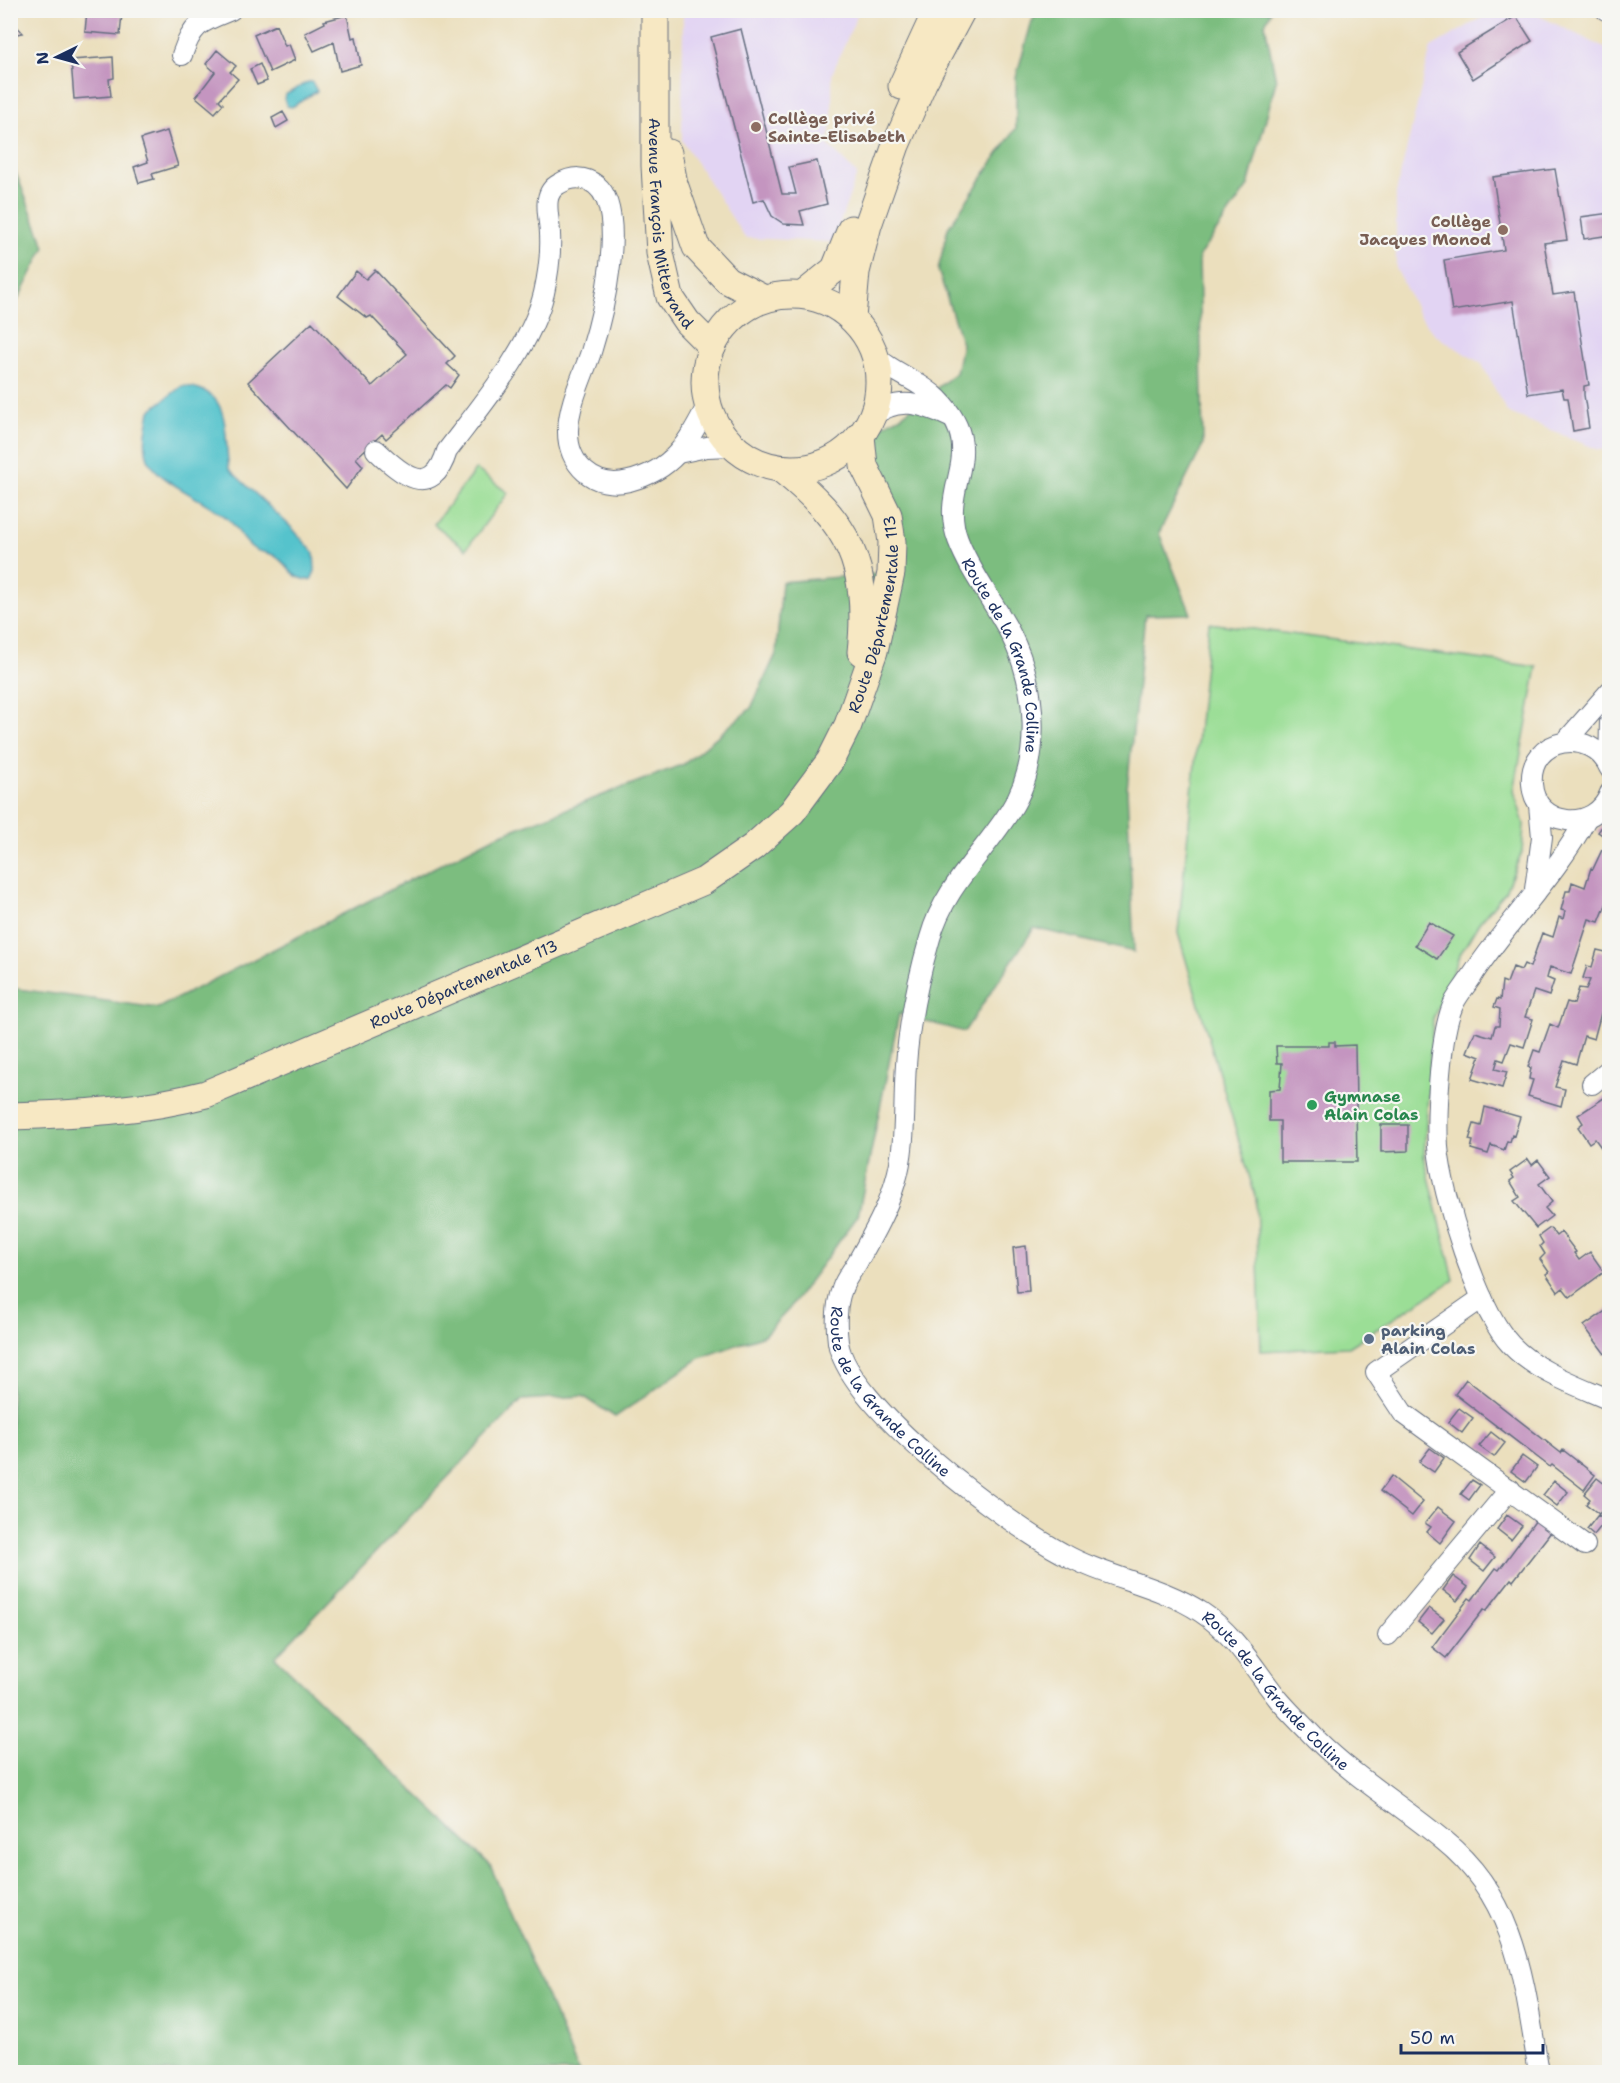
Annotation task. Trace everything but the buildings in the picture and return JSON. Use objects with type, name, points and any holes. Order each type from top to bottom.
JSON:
[{"type":"main road","name":"Avenue François Mitterrand","points":[[655,10],[655,166],[660,253],[670,297],[687,322],[712,346]]},
{"type":"main road","points":[[803,295],[827,278],[843,254],[875,154],[905,79],[937,10]]},
{"type":"main road","points":[[852,318],[858,262],[896,145],[923,83],[952,24],[962,10]]},
{"type":"main road","name":"Avenue François Mitterrand","points":[[655,90],[674,183],[696,247],[727,280],[764,298]]},
{"type":"main road","points":[[803,295],[829,302],[852,318],[867,336],[876,357],[879,377],[867,426],[845,452],[826,463],[804,469],[781,469],[755,462],[732,446],[717,428],[707,406],[704,376],[712,346],[733,317],[764,298],[803,295]]},
{"type":"main road","name":"Route Départementale 113","points":[[10,1116],[77,1114],[144,1107],[206,1094],[704,881],[753,847],[792,812],[830,761],[848,725],[874,651],[891,573],[892,542],[888,515],[864,466],[867,426]]},
{"type":"main road","name":"Route Départementale 113","points":[[781,469],[828,510],[857,563],[861,584],[863,631],[858,674],[848,725]]},
{"type":"street","points":[[182,55],[189,35],[199,24],[231,10]]},
{"type":"street","points":[[376,450],[399,472],[417,481],[431,477],[442,466],[447,451],[522,346],[544,294],[550,233],[546,214],[549,196],[556,185],[571,179],[587,178],[602,190],[611,215],[613,249],[592,349],[573,403],[568,429],[570,454],[582,471],[602,483],[623,483],[646,477],[666,466],[678,453],[707,406]]},
{"type":"street","name":"Route de la Grande Colline","points":[[876,357],[897,374],[924,387],[941,402],[962,438],[964,452],[952,510],[957,537],[1014,641],[1025,678],[1032,751],[1025,781],[1012,809],[952,886],[931,931],[908,1037],[900,1165],[889,1200],[842,1288],[837,1316],[838,1346],[848,1370],[861,1390],[890,1422],[1000,1514],[1064,1555],[1180,1599],[1207,1616],[1227,1633],[1282,1704],[1330,1753],[1353,1774],[1446,1841],[1474,1870],[1494,1896],[1507,1925],[1522,1974],[1539,2073]]},
{"type":"street","points":[[867,426],[883,408],[905,403],[933,409],[952,418]]},
{"type":"street","points":[[678,453],[707,447],[732,446]]},
{"type":"street","points":[[1534,892],[1542,837],[1539,805],[1532,783],[1538,760],[1545,751],[1566,741],[1610,690]]},
{"type":"street","points":[[1609,767],[1610,722]]},
{"type":"street","points":[[1566,741],[1592,746],[1602,755],[1609,767]]},
{"type":"street","points":[[1610,793],[1598,815],[1488,952],[1454,1004],[1442,1049],[1438,1146],[1444,1179],[1467,1262],[1493,1323],[1512,1346],[1546,1371],[1610,1400]]},
{"type":"street","points":[[1539,805],[1560,820],[1573,821],[1598,815]]},
{"type":"street","points":[[1592,1084],[1610,1069]]},
{"type":"street","points":[[1482,1298],[1376,1372],[1403,1413],[1586,1545]]},
{"type":"street","points":[[1388,1635],[1510,1489]]},
{"type":"shaded area","name":"Collège Jacques Monod","points":[[1527,10],[1609,50],[1609,449],[1599,450],[1507,412],[1482,364],[1435,335],[1419,315],[1396,268],[1396,193],[1431,47],[1494,11]]},
{"type":"shaded area","name":"Collège privé Sainte-Elisabeth","points":[[683,11],[859,11],[832,74],[832,114],[828,145],[857,174],[833,242],[745,238],[682,140]]},
{"type":"green space","points":[[1039,11],[1271,11],[1265,24],[1276,81],[1248,186],[1199,256],[1203,445],[1159,533],[1191,614],[1145,615],[1127,789],[1134,952],[1034,928],[964,1032],[899,1014],[858,1216],[789,1309],[764,1335],[700,1358],[615,1417],[583,1396],[522,1400],[275,1657],[490,1865],[579,2072],[11,2072],[11,988],[158,1008],[494,837],[684,764],[751,708],[776,654],[782,582],[896,572],[871,465],[874,430],[901,416],[956,373],[962,344],[938,270],[948,228],[1016,128],[1016,77],[1032,21]]},
{"type":"green space","points":[[10,158],[45,247],[11,313],[10,313]]},
{"type":"green space","points":[[476,469],[508,493],[466,549],[434,524]]},
{"type":"green space","points":[[1209,623],[1537,667],[1514,791],[1524,824],[1522,852],[1505,892],[1479,923],[1459,956],[1433,1019],[1424,1156],[1454,1280],[1349,1347],[1261,1351],[1256,1199],[1178,933]]},
{"type":"water","points":[[312,82],[317,91],[292,107],[287,106],[285,95]]},
{"type":"water","points":[[182,386],[199,389],[210,395],[218,404],[223,415],[229,469],[292,528],[314,553],[315,571],[311,580],[298,577],[275,556],[254,549],[246,543],[222,514],[175,486],[155,470],[149,461],[145,443],[150,411]]},
{"type":"place","name":"Collège privé Sainte-Elisabeth","points":[[756,127]]},
{"type":"place","name":"Collège Jacques Monod","points":[[1503,230]]},
{"type":"place","name":"Gymnase Alain Colas","points":[[1312,1105]]},
{"type":"place","name":"parking Alain Colas","points":[[1369,1339]]}]
